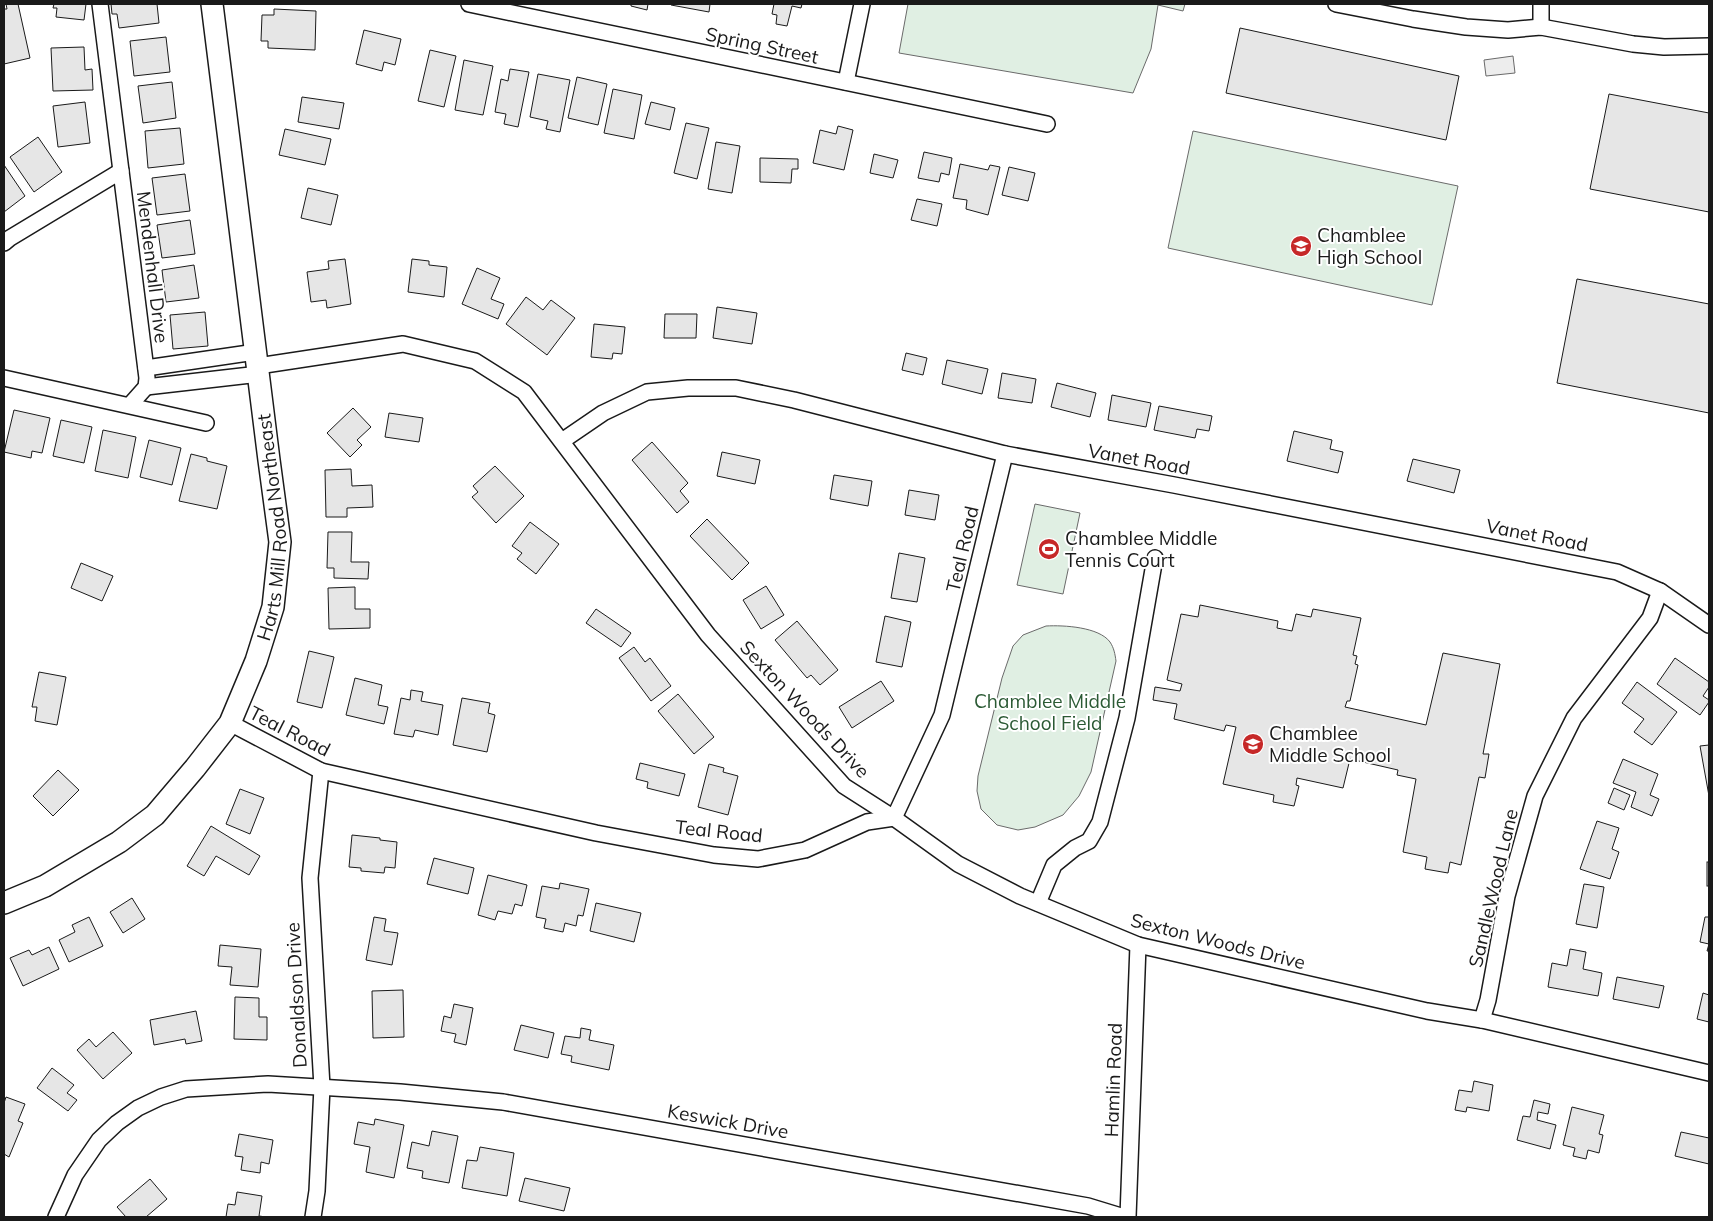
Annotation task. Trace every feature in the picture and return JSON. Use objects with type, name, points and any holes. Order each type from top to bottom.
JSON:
[{"type":"street","name":"Mendenhall Drive","points":[[100,4],[146,368],[146,387]]},
{"type":"street","name":"Harts Mill Road Northeast","points":[[4,903],[53,881],[119,842],[155,815],[230,723],[256,661],[273,608],[280,542],[268,460],[258,364],[212,4]]},
{"type":"street","name":"Spring Street","points":[[469,4],[1047,124]]},
{"type":"street","points":[[846,82],[862,4]]},
{"type":"street","points":[[1336,4],[1466,27],[1508,30],[1541,27],[1633,44],[1664,47],[1709,46]]},
{"type":"street","points":[[1541,4],[1541,27]]},
{"type":"street","name":"Mendenhall Drive","points":[[4,243],[18,232],[121,171]]},
{"type":"street","name":"Sexton Woods Drive","points":[[258,364],[403,344],[475,361],[524,392],[708,635],[844,786],[894,818],[958,864],[1020,896],[1138,945],[1427,1011],[1482,1020],[1709,1073]]},
{"type":"street","name":"Mendenhall Drive","points":[[146,368],[258,364]]},
{"type":"street","points":[[130,405],[146,387],[258,364]]},
{"type":"street","points":[[4,378],[130,405],[206,424]]},
{"type":"street","name":"Vanet Road","points":[[562,441],[603,413],[647,392],[688,388],[736,388],[794,400],[1004,454],[1543,556],[1617,572],[1660,591],[1709,625]]},
{"type":"street","name":"Teal Road","points":[[230,723],[321,771],[596,833],[714,855],[758,859],[805,850],[867,822],[894,818],[942,715],[1004,454]]},
{"type":"street","points":[[1038,903],[1054,866],[1075,848],[1089,841],[1100,822],[1127,718],[1155,558]]},
{"type":"street","name":"SandleWood Lane","points":[[1482,1020],[1488,1000],[1508,896],[1536,796],[1574,718],[1650,618],[1660,591]]},
{"type":"street","name":"Donaldson Drive","points":[[313,1217],[317,1190],[322,1087],[310,878],[321,771]]},
{"type":"street","name":"Hamlin Road","points":[[1128,1217],[1138,945]]},
{"type":"street","name":"Keswick Drive","points":[[56,1217],[75,1175],[99,1140],[117,1123],[138,1108],[161,1097],[186,1089],[268,1084],[400,1092],[503,1102],[1088,1206],[1124,1217]]},
{"type":"green space","points":[[908,4],[1185,4],[1183,11],[1158,5],[1151,49],[1133,93],[899,53]]},
{"type":"green space","points":[[1193,131],[1458,186],[1432,305],[1168,248]]},
{"type":"green space","name":"Chamblee Middle Tennis Court","points":[[1035,504],[1080,513],[1063,594],[1017,585]]},
{"type":"green space","name":"Chamblee Middle School Field","points":[[1046,626],[1081,628],[1098,633],[1110,642],[1116,661],[1091,772],[1079,796],[1063,815],[1035,827],[1018,830],[997,825],[981,809],[977,791],[978,776],[1002,678],[1013,646],[1023,635]]},
{"type":"shaded area","points":[[1513,56],[1515,73],[1486,76],[1484,60]]},
{"type":"building","points":[[6,4],[18,4],[30,58],[4,64],[4,9],[7,9]]},
{"type":"building","points":[[54,4],[86,4],[84,20],[56,17],[57,8],[53,8]]},
{"type":"building","points":[[111,4],[157,4],[159,23],[119,28],[117,14],[112,14]]},
{"type":"building","points":[[631,4],[648,4],[647,10],[631,6]]},
{"type":"building","points":[[671,4],[710,4],[709,12]]},
{"type":"building","points":[[774,4],[802,4],[801,8],[792,6],[787,26],[776,24],[777,15],[772,14]]},
{"type":"building","points":[[274,9],[316,11],[315,50],[268,48],[268,41],[261,41],[262,15],[274,15]]},
{"type":"building","points":[[1240,28],[1459,76],[1446,140],[1226,93]]},
{"type":"building","points":[[364,30],[401,39],[395,65],[384,62],[382,71],[356,64]]},
{"type":"building","points":[[166,37],[170,72],[134,76],[130,41]]},
{"type":"building","points":[[84,47],[85,70],[92,69],[93,90],[53,91],[51,48]]},
{"type":"building","points":[[430,50],[456,56],[444,107],[418,101]]},
{"type":"building","points":[[464,60],[493,66],[483,115],[455,110]]},
{"type":"building","points":[[510,69],[529,72],[518,127],[504,124],[506,114],[495,112],[501,79],[508,81]]},
{"type":"building","points":[[538,74],[570,80],[560,132],[546,129],[548,121],[530,117]]},
{"type":"building","points":[[577,77],[607,84],[598,125],[568,118]]},
{"type":"building","points":[[172,82],[176,118],[143,123],[138,86]]},
{"type":"building","points":[[613,89],[642,95],[634,139],[604,133]]},
{"type":"building","points":[[1609,94],[1709,113],[1709,212],[1590,189]]},
{"type":"building","points":[[302,97],[344,103],[339,129],[298,122]]},
{"type":"building","points":[[85,102],[90,143],[58,147],[53,106]]},
{"type":"building","points":[[651,102],[675,108],[670,130],[645,124]]},
{"type":"building","points":[[686,123],[709,128],[697,179],[674,173]]},
{"type":"building","points":[[838,126],[853,130],[844,170],[813,163],[820,130],[836,134]]},
{"type":"building","points":[[180,128],[184,164],[148,168],[145,131]]},
{"type":"building","points":[[285,129],[331,139],[325,165],[279,155]]},
{"type":"building","points":[[38,137],[62,172],[34,192],[10,157]]},
{"type":"building","points":[[716,142],[740,146],[732,193],[708,189]]},
{"type":"building","points":[[924,152],[952,158],[949,175],[941,173],[939,182],[918,178]]},
{"type":"building","points":[[874,154],[898,160],[893,178],[870,173]]},
{"type":"building","points":[[760,158],[798,159],[798,169],[792,169],[791,183],[760,182]]},
{"type":"building","points":[[960,164],[988,170],[990,165],[1000,167],[988,215],[966,209],[967,200],[953,198]]},
{"type":"building","points":[[4,165],[25,196],[4,212]]},
{"type":"building","points":[[1009,167],[1035,173],[1028,201],[1002,195]]},
{"type":"building","points":[[185,174],[190,211],[157,215],[152,178]]},
{"type":"building","points":[[308,188],[338,195],[331,225],[301,218]]},
{"type":"building","points":[[917,199],[942,204],[937,226],[911,220]]},
{"type":"building","points":[[190,220],[195,254],[162,258],[157,225]]},
{"type":"building","points":[[345,259],[351,304],[327,308],[326,300],[311,302],[307,272],[329,269],[328,261]]},
{"type":"building","points":[[412,259],[429,261],[429,265],[447,267],[444,297],[408,292]]},
{"type":"building","points":[[194,265],[199,298],[166,302],[162,270]]},
{"type":"building","points":[[477,268],[500,278],[491,299],[504,304],[498,319],[462,304]]},
{"type":"building","points":[[1577,279],[1709,304],[1709,413],[1557,383]]},
{"type":"building","points":[[526,297],[543,310],[551,300],[575,318],[547,355],[506,324]]},
{"type":"building","points":[[717,307],[757,313],[752,344],[713,338]]},
{"type":"building","points":[[205,312],[208,346],[173,349],[170,315]]},
{"type":"building","points":[[665,314],[697,314],[696,338],[664,338]]},
{"type":"building","points":[[594,324],[625,327],[622,354],[613,353],[612,359],[591,357]]},
{"type":"building","points":[[906,353],[927,358],[923,375],[902,370]]},
{"type":"building","points":[[947,360],[988,369],[982,394],[942,384]]},
{"type":"building","points":[[1002,373],[1036,379],[1032,403],[998,398]]},
{"type":"building","points":[[1057,383],[1096,393],[1090,417],[1051,407]]},
{"type":"building","points":[[1112,395],[1151,403],[1146,427],[1108,420]]},
{"type":"building","points":[[1159,406],[1212,416],[1209,431],[1197,429],[1195,438],[1154,430]]},
{"type":"building","points":[[353,408],[371,427],[357,440],[362,445],[350,457],[327,433]]},
{"type":"building","points":[[14,410],[50,418],[42,453],[32,451],[31,458],[4,452]]},
{"type":"building","points":[[389,413],[423,418],[419,442],[385,437]]},
{"type":"building","points":[[61,420],[92,427],[84,463],[53,456]]},
{"type":"building","points":[[103,430],[136,437],[128,478],[95,471]]},
{"type":"building","points":[[1294,431],[1332,440],[1330,449],[1343,452],[1338,473],[1287,461]]},
{"type":"building","points":[[149,440],[181,448],[172,485],[140,477]]},
{"type":"building","points":[[652,442],[688,483],[680,491],[689,502],[677,513],[632,460]]},
{"type":"building","points":[[722,452],[760,460],[755,484],[717,476]]},
{"type":"building","points":[[191,454],[207,458],[207,461],[227,466],[217,509],[179,501]]},
{"type":"building","points":[[1413,459],[1460,470],[1454,493],[1407,481]]},
{"type":"building","points":[[495,466],[524,496],[496,523],[472,497],[478,492],[473,486]]},
{"type":"building","points":[[351,469],[352,486],[372,485],[373,507],[347,508],[347,517],[326,517],[325,470]]},
{"type":"building","points":[[834,475],[872,481],[868,506],[830,499]]},
{"type":"building","points":[[909,490],[939,495],[935,520],[905,515]]},
{"type":"building","points":[[707,519],[749,563],[732,580],[690,536]]},
{"type":"building","points":[[530,522],[559,544],[536,574],[517,559],[522,553],[512,546]]},
{"type":"building","points":[[328,532],[352,532],[351,562],[369,562],[368,579],[334,578],[334,568],[327,568]]},
{"type":"building","points":[[899,553],[925,558],[917,602],[891,598]]},
{"type":"building","points":[[81,563],[113,576],[102,601],[71,588]]},
{"type":"building","points":[[766,586],[784,615],[761,629],[743,600]]},
{"type":"building","points":[[355,587],[355,609],[370,609],[370,628],[329,629],[328,588]]},
{"type":"building","name":"Chamblee Middle School","points":[[1200,605],[1278,621],[1277,628],[1292,631],[1296,614],[1311,617],[1313,609],[1361,618],[1353,655],[1357,656],[1355,664],[1358,665],[1350,701],[1347,701],[1345,707],[1426,725],[1443,653],[1500,664],[1483,754],[1489,754],[1485,778],[1479,777],[1461,865],[1450,862],[1448,873],[1425,869],[1427,857],[1403,852],[1416,779],[1397,775],[1398,770],[1350,759],[1343,788],[1297,778],[1296,785],[1299,786],[1294,806],[1273,802],[1274,795],[1223,784],[1236,727],[1226,725],[1224,731],[1174,719],[1177,704],[1153,700],[1155,687],[1180,691],[1182,684],[1167,680],[1181,614],[1198,617]]},
{"type":"building","points":[[596,609],[631,633],[621,647],[586,623]]},
{"type":"building","points":[[885,616],[911,622],[902,667],[876,662]]},
{"type":"building","points":[[797,621],[838,670],[820,685],[811,675],[807,678],[775,640]]},
{"type":"building","points":[[634,647],[645,662],[650,658],[671,686],[651,701],[619,658]]},
{"type":"building","points":[[309,651],[334,657],[322,708],[297,702]]},
{"type":"building","points":[[1675,658],[1709,682],[1709,687],[1703,696],[1709,702],[1700,715],[1657,684]]},
{"type":"building","points":[[39,672],[66,677],[57,725],[35,721],[37,707],[32,707]]},
{"type":"building","points":[[355,678],[382,685],[378,705],[388,707],[384,724],[346,715]]},
{"type":"building","points":[[881,681],[894,701],[852,728],[839,707]]},
{"type":"building","points":[[1637,682],[1677,712],[1652,745],[1634,732],[1644,719],[1622,703]]},
{"type":"building","points":[[411,690],[423,692],[421,701],[443,705],[438,735],[415,730],[413,737],[394,734],[401,698],[410,700]]},
{"type":"building","points":[[678,694],[714,737],[694,754],[658,711]]},
{"type":"building","points":[[462,698],[490,703],[488,713],[495,715],[487,752],[453,745]]},
{"type":"building","points":[[1709,745],[1709,796],[1700,746]]},
{"type":"building","points":[[1623,759],[1658,774],[1650,795],[1659,799],[1652,816],[1631,807],[1636,792],[1613,783]]},
{"type":"building","points":[[640,763],[685,774],[679,796],[647,788],[648,782],[636,779]]},
{"type":"building","points":[[709,764],[724,768],[723,772],[738,776],[728,815],[698,807]]},
{"type":"building","points":[[58,770],[79,790],[53,816],[33,796]]},
{"type":"building","points":[[1614,788],[1630,795],[1624,810],[1608,803]]},
{"type":"building","points":[[240,789],[264,798],[250,834],[226,824]]},
{"type":"building","points":[[1597,821],[1619,828],[1612,849],[1619,852],[1610,879],[1580,869]]},
{"type":"building","points":[[211,826],[260,856],[249,875],[216,856],[204,876],[187,866]]},
{"type":"building","points":[[352,835],[397,842],[395,868],[385,867],[384,873],[361,871],[361,868],[349,867]]},
{"type":"building","points":[[434,858],[474,868],[468,894],[427,884]]},
{"type":"building","points":[[1707,862],[1709,862],[1709,886],[1707,886]]},
{"type":"building","points":[[488,875],[527,885],[522,906],[515,904],[512,914],[498,911],[495,920],[478,915]]},
{"type":"building","points":[[560,883],[589,889],[583,916],[578,915],[576,926],[565,923],[563,932],[544,928],[546,919],[536,917],[542,886],[559,889]]},
{"type":"building","points":[[1584,884],[1604,887],[1597,928],[1576,924]]},
{"type":"building","points":[[132,898],[145,919],[123,933],[110,912]]},
{"type":"building","points":[[596,903],[641,913],[634,942],[590,931]]},
{"type":"building","points":[[89,917],[103,946],[69,962],[59,940],[75,932],[72,925]]},
{"type":"building","points":[[374,917],[386,919],[384,931],[398,933],[392,965],[366,960]]},
{"type":"building","points":[[1705,917],[1709,917],[1709,944],[1700,942]]},
{"type":"building","points":[[220,945],[261,949],[258,987],[230,985],[232,967],[218,966]]},
{"type":"building","points":[[49,947],[59,969],[23,986],[10,958],[29,950],[32,955]]},
{"type":"building","points":[[1570,949],[1586,952],[1583,969],[1602,973],[1598,996],[1548,987],[1552,963],[1567,966]]},
{"type":"building","points":[[1617,977],[1664,986],[1659,1008],[1613,999]]},
{"type":"building","points":[[403,990],[404,1037],[373,1038],[372,991]]},
{"type":"building","points":[[1703,993],[1709,995],[1709,1022],[1697,1019]]},
{"type":"building","points":[[235,997],[259,998],[259,1017],[267,1017],[267,1040],[234,1039]]},
{"type":"building","points":[[454,1004],[473,1008],[466,1045],[454,1042],[456,1034],[441,1031],[444,1016],[451,1018]]},
{"type":"building","points":[[196,1011],[202,1041],[186,1044],[185,1039],[154,1045],[150,1020]]},
{"type":"building","points":[[521,1025],[554,1033],[548,1058],[514,1050]]},
{"type":"building","points":[[581,1028],[591,1030],[589,1040],[614,1045],[609,1070],[571,1062],[572,1056],[561,1054],[565,1036],[580,1038]]},
{"type":"building","points":[[113,1032],[132,1053],[103,1079],[77,1050],[89,1039],[96,1047]]},
{"type":"building","points":[[52,1068],[74,1085],[67,1093],[77,1100],[68,1111],[37,1088]]},
{"type":"building","points":[[1474,1081],[1493,1085],[1489,1111],[1467,1107],[1466,1112],[1455,1110],[1459,1090],[1472,1092]]},
{"type":"building","points":[[6,1097],[25,1104],[18,1121],[23,1123],[9,1157],[4,1154],[4,1103]]},
{"type":"building","points":[[1534,1100],[1550,1104],[1548,1114],[1538,1112],[1537,1120],[1556,1125],[1550,1149],[1517,1140],[1523,1116],[1530,1117]]},
{"type":"building","points":[[1572,1107],[1604,1115],[1599,1134],[1603,1135],[1599,1153],[1588,1150],[1586,1159],[1573,1156],[1575,1148],[1563,1145]]},
{"type":"building","points":[[375,1119],[404,1125],[394,1178],[366,1172],[370,1147],[354,1144],[358,1122],[374,1125]]},
{"type":"building","points":[[432,1131],[458,1136],[449,1183],[422,1178],[423,1171],[407,1168],[412,1142],[429,1146]]},
{"type":"building","points":[[1681,1132],[1709,1138],[1709,1164],[1675,1156]]},
{"type":"building","points":[[239,1134],[273,1140],[269,1164],[261,1162],[260,1173],[241,1170],[243,1157],[235,1156]]},
{"type":"building","points":[[480,1147],[514,1153],[507,1196],[462,1188],[467,1160],[477,1161]]},
{"type":"building","points":[[525,1178],[570,1188],[564,1211],[519,1201]]},
{"type":"building","points":[[150,1179],[167,1199],[146,1217],[126,1217],[117,1207]]},
{"type":"building","points":[[237,1192],[262,1196],[259,1216],[266,1217],[226,1217],[228,1204],[235,1205]]},
{"type":"place","name":"Chamblee High School","points":[[1301,246]]},
{"type":"place","name":"Chamblee Middle Tennis Court","points":[[1049,549]]},
{"type":"place","name":"Chamblee Middle School","points":[[1253,744]]}]
